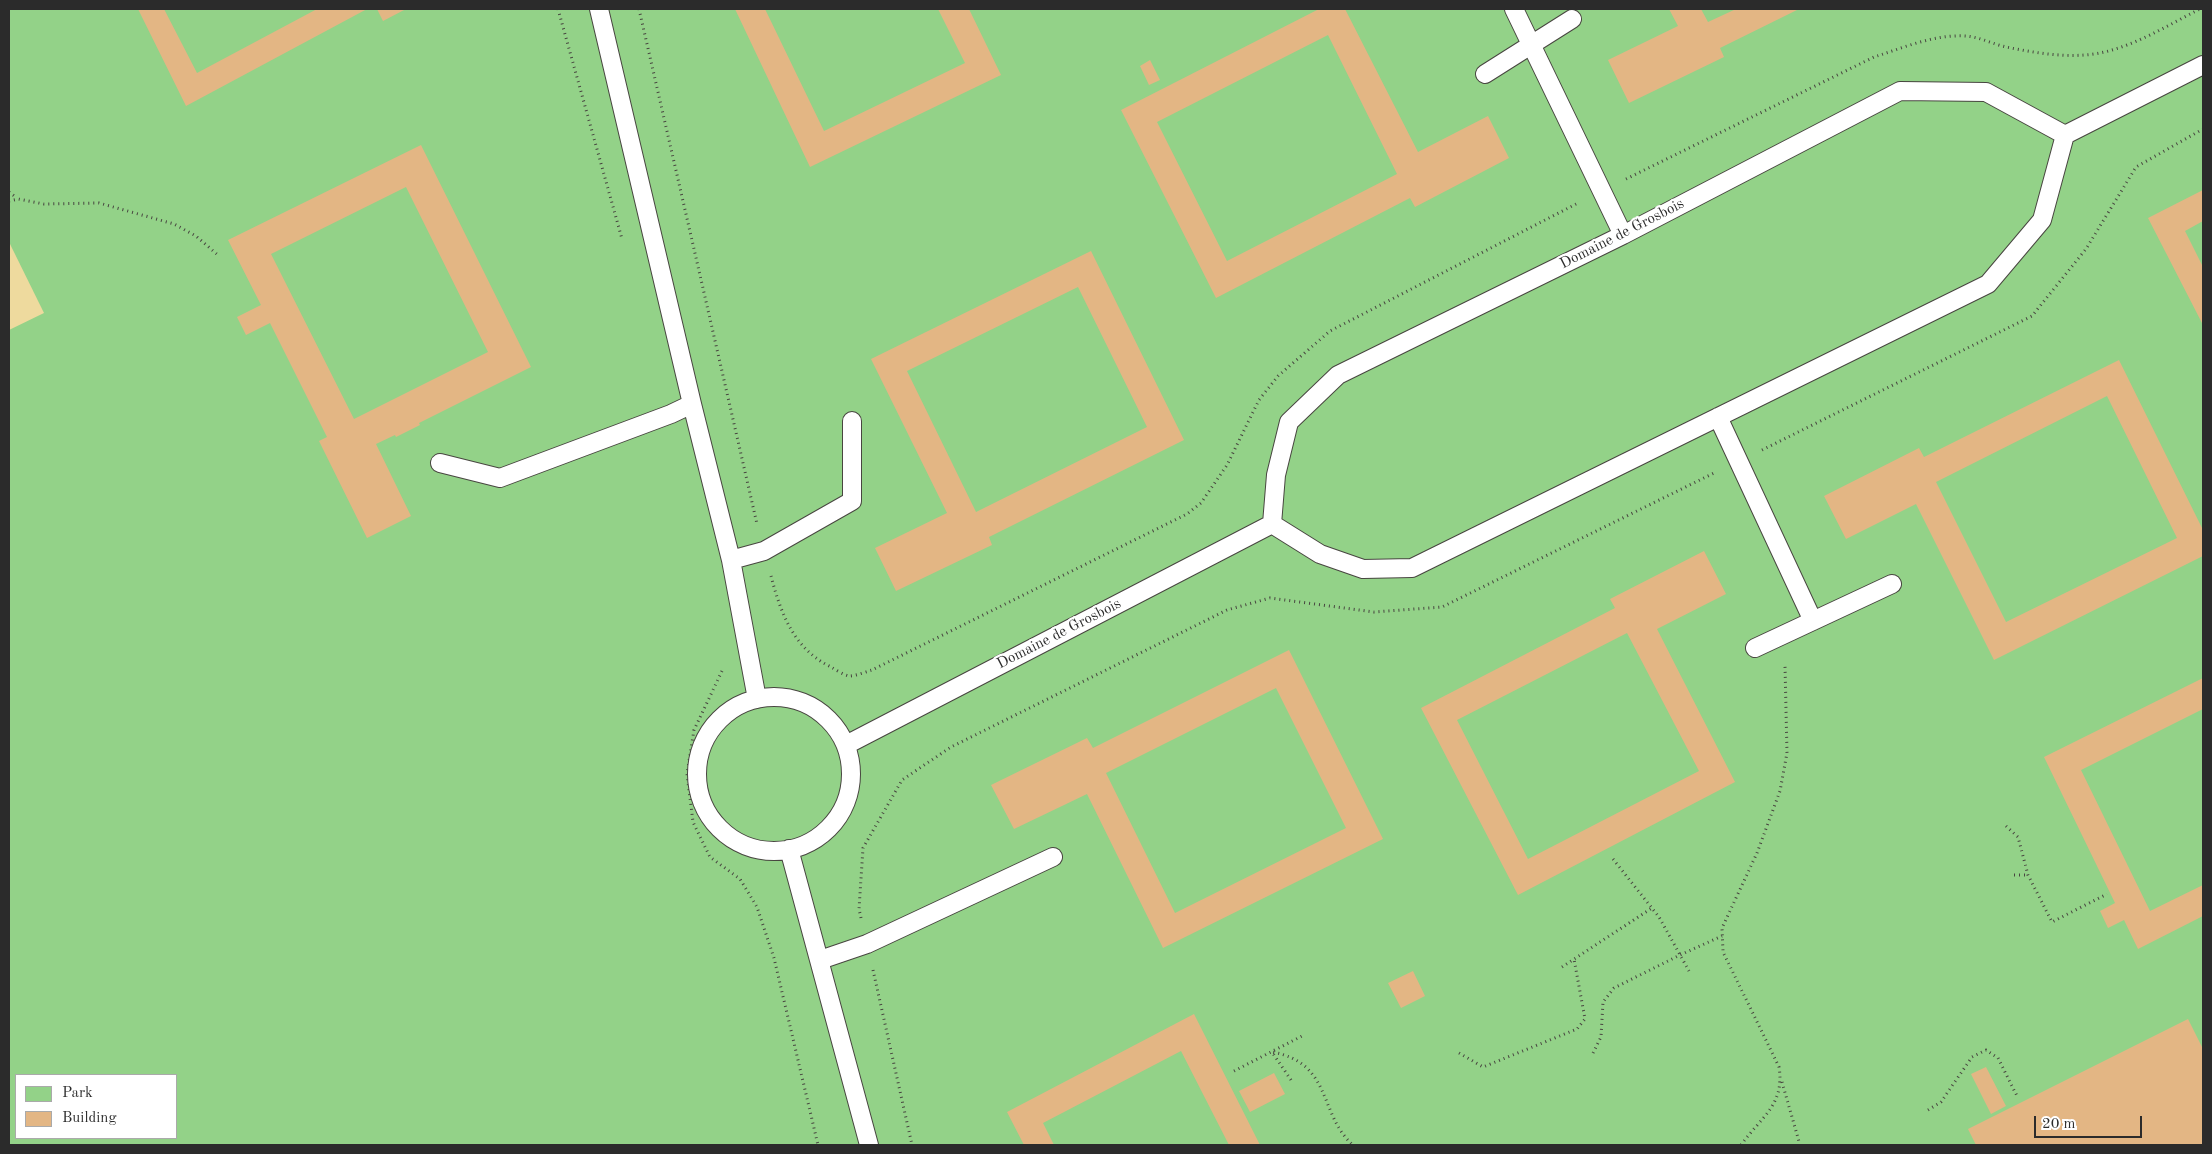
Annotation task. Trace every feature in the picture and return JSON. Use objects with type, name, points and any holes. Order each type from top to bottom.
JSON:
[{"type":"lane","points":[[599,9],[692,404],[731,560],[757,698]]},
{"type":"lane","points":[[1514,9],[1623,235]]},
{"type":"lane","points":[[1486,74],[1572,19]]},
{"type":"lane","points":[[1272,524],[1320,554],[1363,570],[1412,568],[1988,284],[2042,220],[2065,135],[2203,65]]},
{"type":"lane","name":"Domaine de Grosbois","points":[[846,745],[1272,524],[1276,475],[1289,422],[1338,375],[1623,235],[1900,92],[1986,92],[2065,135]]},
{"type":"lane","points":[[440,464],[500,478],[671,414],[692,404]]},
{"type":"lane","points":[[1718,417],[1814,621]]},
{"type":"lane","points":[[731,560],[764,551],[852,501],[852,421]]},
{"type":"lane","points":[[1755,648],[1892,584]]},
{"type":"lane","points":[[775,696],[793,699],[810,705],[825,715],[837,729],[846,745],[851,764],[851,783],[846,801],[837,818],[824,832],[808,843],[789,849],[768,851],[747,846],[728,835],[712,820],[702,800],[697,779],[699,758],[706,737],[719,719],[737,706],[757,698],[775,696]]},
{"type":"lane","points":[[789,849],[869,1145]]},
{"type":"lane","points":[[820,960],[867,944],[1053,857]]},
{"type":"path","points":[[639,9],[764,551],[778,604],[792,634],[807,651],[819,661],[848,676],[872,670],[1187,514],[1201,503],[1218,478],[1246,430],[1260,400],[1278,376],[1330,331],[1602,191],[1874,57],[1913,44],[1940,38],[1966,36],[2006,47],[2044,54],[2085,55],[2106,51],[2140,40],[2200,9]]},
{"type":"path","points":[[912,1145],[859,909],[863,848],[902,780],[952,747],[1227,610],[1270,598],[1374,612],[1442,607],[2032,316],[2086,249],[2136,167],[2203,129]]},
{"type":"path","points":[[9,192],[18,199]]},
{"type":"path","points":[[9,200],[18,199],[44,204],[99,203],[174,224],[196,236],[219,256]]},
{"type":"path","points":[[1783,635],[1787,697],[1787,753],[1780,791],[1757,853],[1722,928],[1722,936],[1723,952],[1779,1067],[1800,1145]]},
{"type":"path","points":[[722,672],[694,730],[687,774],[693,822],[710,857],[740,879],[757,907],[774,958],[818,1145]]},
{"type":"path","points":[[2006,826],[2018,837],[2028,876],[2052,922],[2107,894]]},
{"type":"path","points":[[1613,860],[1652,908],[1689,971]]},
{"type":"path","points":[[2014,875],[2028,876]]},
{"type":"path","points":[[1562,966],[1652,908]]},
{"type":"path","points":[[1593,1053],[1601,1037],[1603,1002],[1614,988],[1722,936]]},
{"type":"path","points":[[1459,1053],[1483,1068],[1577,1029],[1585,1019],[1574,959]]},
{"type":"path","points":[[1234,1071],[1302,1036]]},
{"type":"path","points":[[1928,1110],[1941,1102],[1972,1057],[1986,1050],[1998,1058],[2018,1098]]},
{"type":"path","points":[[1272,1052],[1291,1080]]},
{"type":"path","points":[[1272,1052],[1287,1055],[1312,1073],[1340,1129],[1351,1144]]},
{"type":"path","points":[[1741,1145],[1777,1100],[1782,1082]]},
{"type":"green space","points":[[9,9],[2203,9],[2203,1145],[9,1145]]},
{"type":"sand","points":[[9,242],[44,313],[9,330]]},
{"type":"building","points":[[138,9],[164,9],[197,73],[317,9],[367,9],[186,106]]},
{"type":"building","points":[[377,9],[406,9],[383,21]]},
{"type":"building","points":[[735,9],[765,9],[824,131],[965,63],[938,9],[969,9],[1001,75],[810,167]]},
{"type":"building","points":[[1319,9],[1345,9],[1418,152],[1488,116],[1509,158],[1415,207],[1410,198],[1216,298],[1121,110]],"holes":[[[1328,35],[1397,174],[1227,261],[1157,122]]]},
{"type":"building","points":[[1669,9],[1701,9],[1708,22],[1736,9],[1799,9],[1720,48],[1724,57],[1629,103],[1608,60],[1678,26]]},
{"type":"building","points":[[1150,60],[1160,80],[1149,85],[1140,66]]},
{"type":"building","points":[[421,145],[531,367],[419,423],[420,425],[396,437],[395,435],[376,444],[411,516],[367,538],[319,441],[327,437],[270,323],[246,335],[237,317],[261,305],[228,240]],"holes":[[[406,187],[488,352],[354,419],[271,254]]]},
{"type":"building","points":[[2203,190],[2203,221],[2185,231],[2203,267],[2203,325],[2148,218]]},
{"type":"building","points":[[1091,251],[1184,440],[989,537],[992,545],[896,591],[875,548],[947,513],[871,359]],"holes":[[[1078,287],[1147,427],[976,512],[907,371]]]},
{"type":"building","points":[[2119,360],[2203,530],[2203,556],[1994,660],[1916,504],[1846,539],[1824,496],[1919,448],[1924,457]],"holes":[[[2107,396],[2177,538],[2006,622],[1936,482]]]},
{"type":"building","points":[[1704,551],[1726,594],[1657,629],[1735,782],[1518,895],[1421,708],[1615,608],[1610,599]],"holes":[[[1627,633],[1699,771],[1528,859],[1457,720]]]},
{"type":"building","points":[[1289,650],[1383,839],[1163,948],[1087,794],[1014,829],[991,785],[1087,738],[1093,748]],"holes":[[[1276,688],[1346,828],[1175,913],[1106,773]]]},
{"type":"building","points":[[2203,678],[2203,709],[2081,770],[2150,911],[2203,885],[2203,916],[2138,949],[2124,920],[2108,928],[2100,911],[2115,903],[2044,757]]},
{"type":"building","points":[[1413,971],[1425,996],[1401,1008],[1388,983]]},
{"type":"building","points":[[1194,1014],[1260,1145],[1229,1145],[1181,1051],[1043,1123],[1054,1145],[1024,1145],[1007,1112]]},
{"type":"building","points":[[2188,1019],[2203,1049],[2203,1145],[1976,1145],[1968,1129]]},
{"type":"building","points":[[1986,1067],[2006,1106],[1991,1114],[1971,1074]]},
{"type":"building","points":[[1274,1073],[1285,1094],[1250,1112],[1239,1091]]}]
